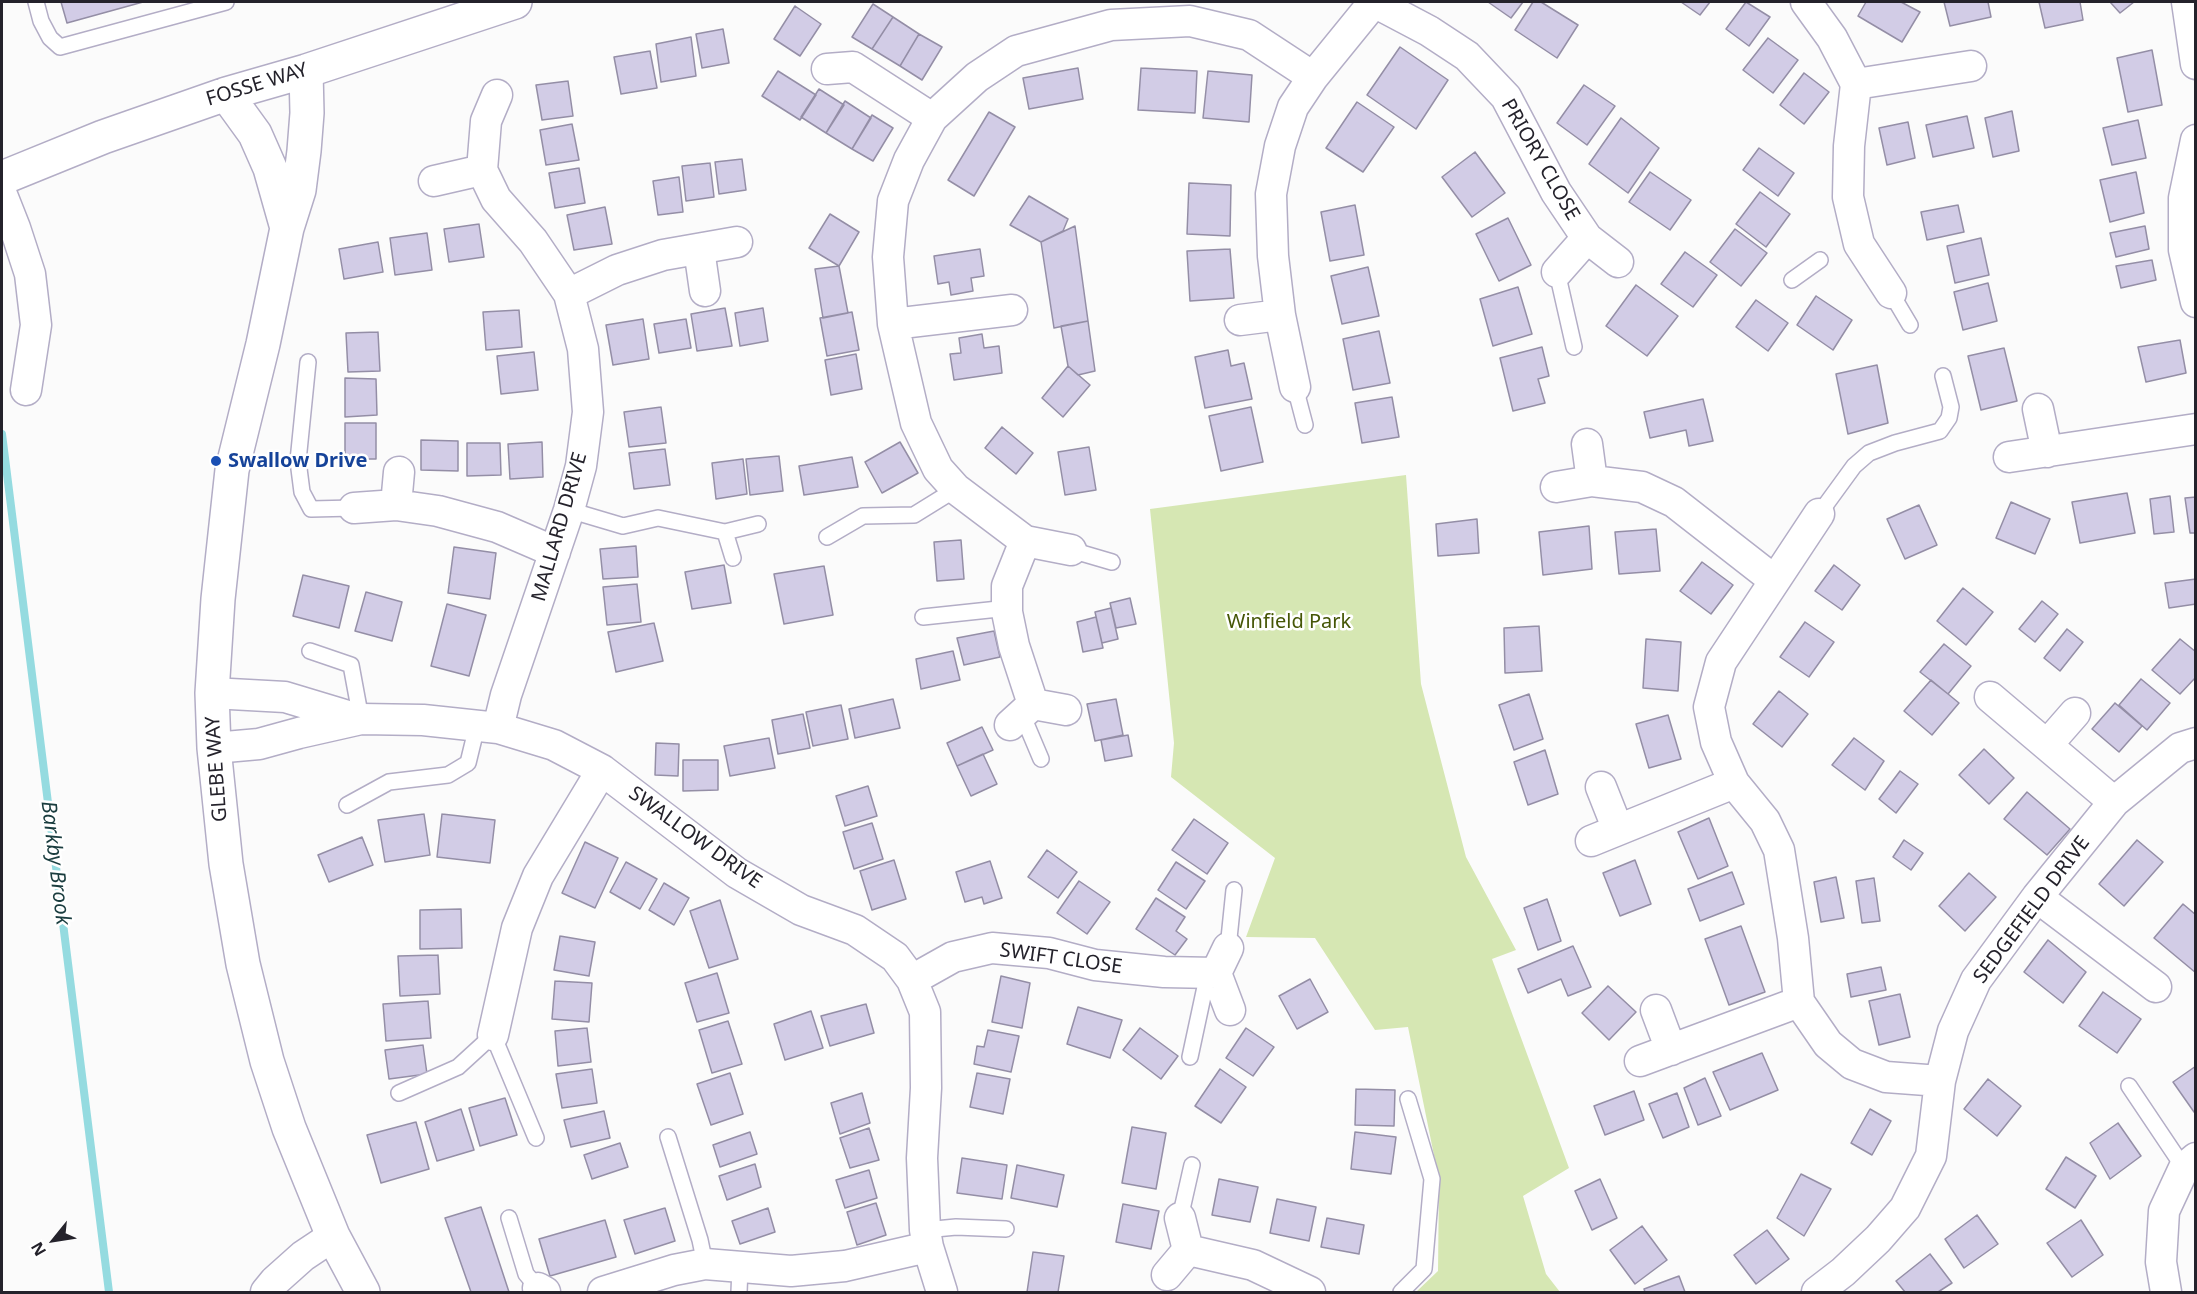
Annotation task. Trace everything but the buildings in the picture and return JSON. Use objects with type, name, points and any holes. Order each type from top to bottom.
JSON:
[{"type":"street","name":"FOSSE WAY","points":[[2,178],[103,136],[225,94],[306,71],[515,2]]},
{"type":"street","points":[[1295,387],[1280,315],[1273,256],[1270,194],[1280,146],[1293,107],[1313,77],[1374,2]]},
{"type":"street","name":"PRIORY CLOSE","points":[[1374,2],[1429,31],[1467,56],[1506,97],[1557,192],[1587,238],[1618,262]]},
{"type":"street","points":[[1806,2],[1832,38],[1856,84],[1849,147],[1848,197],[1859,244],[1891,293]]},
{"type":"street","points":[[2187,2],[2196,64]]},
{"type":"street","points":[[1071,550],[1025,541],[956,489],[938,469],[916,423],[893,324],[888,257],[893,201],[909,160],[932,118],[977,77],[1016,51],[1112,25],[1190,21],[1249,35],[1313,77]]},
{"type":"street","points":[[1856,84],[1971,66]]},
{"type":"street","points":[[826,69],[853,67],[932,118]]},
{"type":"street","name":"GLEBE WAY","points":[[306,71],[304,151],[299,190],[287,228],[263,344],[232,470],[218,599],[212,693],[214,748],[226,864],[243,964],[267,1062],[288,1128],[333,1236],[363,1293]]},
{"type":"street","name":"GLEBE WAY","points":[[225,94],[255,134],[263,151],[287,228]]},
{"type":"street","points":[[434,180],[482,170],[486,121],[497,95]]},
{"type":"street","points":[[2196,140],[2184,198],[2184,250],[2196,302]]},
{"type":"street","name":"MALLARD DRIVE","points":[[482,170],[496,199],[534,241],[569,294],[583,349],[588,412],[581,466],[569,510],[510,684],[487,727]]},
{"type":"street","points":[[2,195],[30,274],[36,325],[26,390]]},
{"type":"street","name":"PRIORY CLOSE","points":[[1557,272],[1587,238]]},
{"type":"street","points":[[569,294],[617,270],[663,255],[737,242]]},
{"type":"street","points":[[699,249],[705,291]]},
{"type":"street","points":[[893,324],[1012,310]]},
{"type":"street","points":[[1240,320],[1280,315]]},
{"type":"street","points":[[2038,409],[2047,452]]},
{"type":"street","points":[[2009,457],[2196,429]]},
{"type":"street","points":[[1587,444],[1592,481]]},
{"type":"street","points":[[396,505],[399,472]]},
{"type":"street","points":[[1556,487],[1592,481],[1642,487],[1674,502],[1774,580]]},
{"type":"street","points":[[354,508],[396,505],[438,511],[497,527],[555,552]]},
{"type":"street","points":[[1819,514],[1721,662],[1708,706],[1716,742],[1734,783],[1765,821],[1779,850],[1793,938],[1799,1002],[1828,1044],[1852,1064],[1886,1077],[1940,1081]]},
{"type":"street","points":[[1025,541],[1007,586],[1022,714],[1066,710]]},
{"type":"street","name":"SWALLOW DRIVE","points":[[212,693],[285,697],[361,719]]},
{"type":"street","points":[[1990,697],[2114,802]]},
{"type":"street","points":[[2047,745],[2076,713]]},
{"type":"street","name":"SWALLOW DRIVE","points":[[214,748],[259,744],[361,719],[423,720],[487,727],[554,745],[602,770],[737,873],[801,910],[855,930],[895,957],[912,980],[926,1012],[926,1088],[922,1158],[927,1239],[942,1293]]},
{"type":"street","name":"SEDGEFIELD DRIVE","points":[[1817,1293],[1878,1239],[1905,1208],[1931,1156],[1940,1081],[1953,1031],[1976,980],[2037,897],[2114,802],[2180,748],[2196,743]]},
{"type":"street","points":[[493,1035],[517,928],[538,876],[602,770]]},
{"type":"street","points":[[1601,787],[1605,835],[1734,783]]},
{"type":"street","points":[[2037,897],[2156,987]]},
{"type":"street","name":"SWIFT CLOSE","points":[[912,980],[953,957],[992,948],[1049,953],[1095,965],[1164,972],[1217,965]]},
{"type":"street","points":[[1217,965],[1230,1010]]},
{"type":"street","points":[[1640,1061],[1799,1002]]},
{"type":"street","points":[[1656,1010],[1671,1050]]},
{"type":"street","points":[[2166,1293],[2161,1262],[2164,1211],[2190,1163]]},
{"type":"street","points":[[1180,1218],[1188,1250]]},
{"type":"street","points":[[266,1293],[274,1281],[303,1256],[333,1236]]},
{"type":"street","points":[[603,1293],[674,1270],[705,1264],[740,1280],[791,1271],[845,1266],[927,1239]]},
{"type":"street","points":[[1167,1275],[1188,1250]]},
{"type":"street","points":[[1188,1250],[1254,1265],[1310,1293]]},
{"type":"lane","points":[[36,2],[41,21],[50,38],[60,47],[226,2]]},
{"type":"lane","points":[[1792,280],[1820,260]]},
{"type":"lane","points":[[1557,272],[1574,347]]},
{"type":"lane","points":[[1891,293],[1910,325]]},
{"type":"lane","points":[[308,362],[298,461],[302,492],[311,509],[354,508]]},
{"type":"lane","points":[[1819,514],[1854,466],[1869,453],[1895,443],[1940,431],[1949,418],[1951,407],[1943,376]]},
{"type":"lane","points":[[1295,387],[1305,425]]},
{"type":"lane","points":[[827,537],[863,516],[914,515],[956,489]]},
{"type":"lane","points":[[569,510],[623,526],[658,518],[725,532],[758,524]]},
{"type":"lane","points":[[725,532],[733,558]]},
{"type":"lane","points":[[1071,550],[1112,562]]},
{"type":"lane","points":[[923,617],[1008,608]]},
{"type":"lane","points":[[310,651],[351,665],[361,719]]},
{"type":"lane","points":[[1022,714],[1041,759]]},
{"type":"lane","points":[[347,805],[389,782],[448,775],[468,763],[487,727]]},
{"type":"lane","points":[[1190,1057],[1217,965],[1234,890]]},
{"type":"lane","points":[[399,1093],[458,1067],[493,1035],[536,1138]]},
{"type":"lane","points":[[2130,1086],[2190,1163]]},
{"type":"lane","points":[[1401,1293],[1424,1269],[1432,1179],[1408,1099]]},
{"type":"lane","points":[[668,1137],[700,1240],[705,1264]]},
{"type":"lane","points":[[1180,1218],[1192,1165]]},
{"type":"lane","points":[[509,1218],[526,1274],[542,1290]]},
{"type":"lane","points":[[927,1239],[956,1227],[1006,1229]]},
{"type":"green space","name":"Winfield Park","points":[[1406,475],[1421,684],[1466,857],[1516,950],[1492,959],[1569,1168],[1523,1196],[1546,1274],[1560,1292],[1416,1292],[1438,1271],[1439,1180],[1408,1027],[1375,1030],[1315,938],[1246,937],[1275,858],[1171,777],[1174,743],[1150,509]]},
{"type":"waterway","name":"Barkby Brook","points":[[2,434],[109,1292]]},
{"type":"place","name":"Swallow Drive","points":[[216,461]]}]
